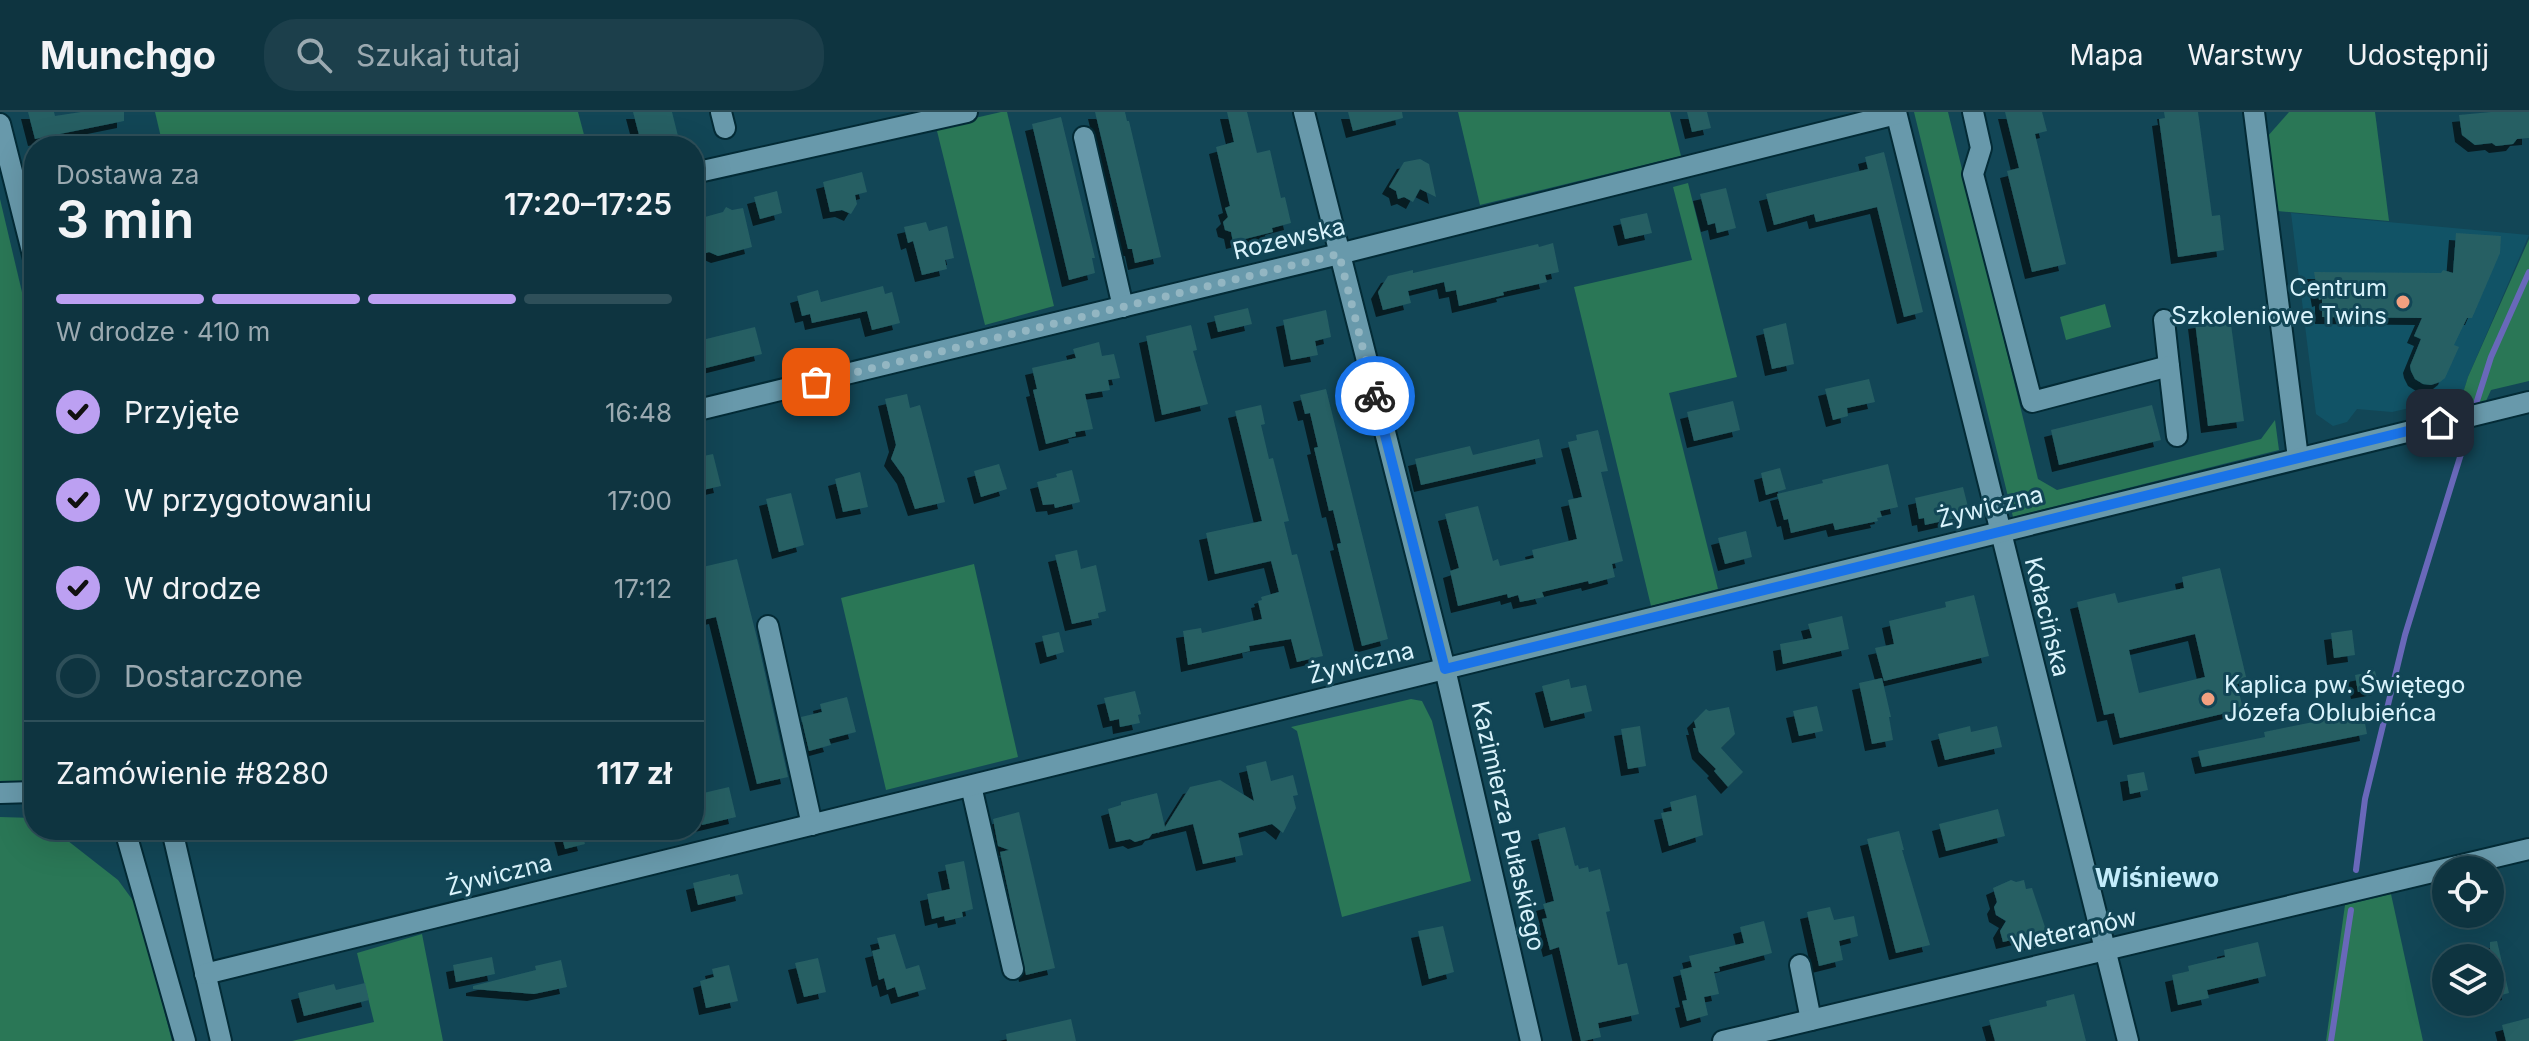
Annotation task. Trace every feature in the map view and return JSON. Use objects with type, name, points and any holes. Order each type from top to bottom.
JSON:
[{"type":"street","points":[[704,171],[967,112]]},
{"type":"street","name":"Kazimierza Pułaskiego","points":[[1304,112],[1445,669],[1531,1041]]},
{"type":"street","points":[[1973,112],[1981,148],[1973,174],[2032,402],[2169,366]]},
{"type":"street","points":[[2254,112],[2298,458]]},
{"type":"street","name":"Rozewska","points":[[704,409],[1339,254],[1896,113]]},
{"type":"street","name":"Kołacińska","points":[[1896,113],[2128,1041]]},
{"type":"street","points":[[0,124],[24,219]]},
{"type":"street","points":[[1084,137],[1123,307]]},
{"type":"street","points":[[2164,320],[2177,436]]},
{"type":"street","name":"Żywiczna","points":[[205,974],[2529,402]]},
{"type":"street","points":[[768,626],[812,825]]},
{"type":"street","points":[[971,786],[1013,969]]},
{"type":"street","points":[[0,793],[24,792]]},
{"type":"street","points":[[128,840],[185,1041]]},
{"type":"street","points":[[174,840],[221,1041]]},
{"type":"street","name":"Weteranów","points":[[1723,1041],[2529,849]]},
{"type":"street","points":[[1800,965],[1811,1020]]},
{"type":"shaded area","points":[[2291,213],[2529,235],[2462,396],[2392,412],[2357,409],[2347,422],[2333,426],[2316,414]]},
{"type":"green space","points":[[155,112],[578,112],[584,136],[161,136]]},
{"type":"green space","points":[[1007,112],[1054,306],[985,325],[936,127]]},
{"type":"green space","points":[[1458,112],[1670,112],[1681,156],[1480,205]]},
{"type":"green space","points":[[1914,112],[1948,112],[2038,479],[2057,490],[2261,439],[2275,420],[2279,450],[2013,517]]},
{"type":"green space","points":[[2289,112],[2375,112],[2389,221],[2277,211],[2267,137]]},
{"type":"green space","points":[[1688,183],[1737,377],[1669,393],[1718,589],[1651,606],[1574,287],[1692,260],[1673,187]]},
{"type":"green space","points":[[0,199],[24,301],[24,784],[0,785]]},
{"type":"green space","points":[[2529,239],[2529,381],[2491,390],[2486,401],[2465,406],[2462,396],[2468,377]]},
{"type":"green space","points":[[2105,304],[2111,327],[2066,340],[2060,317]]},
{"type":"green space","points":[[974,564],[1018,757],[886,790],[841,598]]},
{"type":"green space","points":[[1411,699],[1422,701],[1432,721],[1471,881],[1342,917],[1297,731],[1291,727]]},
{"type":"green space","points":[[0,817],[24,818],[24,840],[67,840],[118,880],[137,906],[172,1041],[0,1041]]},
{"type":"green space","points":[[2391,894],[2423,1041],[2326,1041],[2345,905]]},
{"type":"green space","points":[[422,934],[443,1041],[292,1041],[374,1022],[357,953]]},
{"type":"building","points":[[28,112],[54,112],[55,116],[81,112],[124,112],[124,121],[50,136],[34,136]]},
{"type":"building","points":[[633,112],[672,112],[678,136],[639,136]]},
{"type":"building","points":[[1095,112],[1125,112],[1161,257],[1135,263],[1132,249],[1128,249]]},
{"type":"building","points":[[1227,112],[1247,112],[1257,153],[1270,150],[1281,198],[1285,197],[1291,223],[1272,228],[1273,232],[1233,242],[1231,232],[1225,230],[1223,222],[1228,217],[1225,208],[1230,206],[1216,147],[1234,142]]},
{"type":"building","points":[[1348,112],[1402,112],[1403,118],[1353,131]]},
{"type":"building","points":[[1687,112],[1707,112],[1711,128],[1692,132]]},
{"type":"building","points":[[2005,112],[2042,112],[2047,131],[2035,134],[2066,264],[2032,272],[2007,171],[2019,168]]},
{"type":"building","points":[[2164,112],[2198,112],[2212,216],[2220,215],[2224,250],[2178,257],[2159,119],[2165,118]]},
{"type":"building","points":[[2529,112],[2529,138],[2496,146],[2492,143],[2475,145],[2462,135],[2459,115]]},
{"type":"building","points":[[1061,117],[1095,258],[1092,258],[1095,273],[1069,280],[1032,124]]},
{"type":"building","points":[[1884,152],[1923,312],[1904,317],[1877,207],[1816,222],[1814,214],[1774,225],[1766,194],[1868,169],[1865,157]]},
{"type":"building","points":[[1420,159],[1429,164],[1436,197],[1420,189],[1413,202],[1404,197],[1398,199],[1396,191],[1389,187],[1404,162]]},
{"type":"building","points":[[862,172],[867,192],[855,195],[857,204],[851,214],[842,210],[830,212],[823,182]]},
{"type":"building","points":[[1726,188],[1736,228],[1717,233],[1715,223],[1708,225],[1700,194]]},
{"type":"building","points":[[777,191],[782,213],[760,219],[754,197]]},
{"type":"building","points":[[726,207],[732,210],[743,208],[752,247],[718,256],[709,252],[704,254],[704,217],[723,212]]},
{"type":"building","points":[[1647,213],[1652,233],[1625,239],[1620,219]]},
{"type":"building","points":[[926,222],[929,231],[947,226],[954,258],[945,260],[947,269],[922,275],[913,241],[908,243],[904,227]]},
{"type":"building","points":[[2456,233],[2501,236],[2500,253],[2472,318],[2467,318],[2454,345],[2459,347],[2445,378],[2440,382],[2423,384],[2415,379],[2411,371],[2410,366],[2421,339],[2414,336],[2422,318],[2322,317],[2322,299],[2319,300],[2314,272],[2441,273],[2443,270],[2453,273]]},
{"type":"building","points":[[1553,243],[1559,272],[1545,275],[1547,282],[1459,306],[1456,290],[1446,292],[1444,282],[1408,291],[1411,303],[1383,310],[1378,292],[1388,276]]},
{"type":"building","points":[[883,286],[885,294],[892,292],[900,323],[872,330],[867,311],[812,323],[810,314],[802,316],[797,296],[818,290],[821,302]]},
{"type":"building","points":[[1248,308],[1252,324],[1218,332],[1214,316]]},
{"type":"building","points":[[1326,310],[1331,337],[1315,341],[1318,355],[1291,360],[1283,320]]},
{"type":"building","points":[[2230,317],[2244,421],[2208,426],[2195,322]]},
{"type":"building","points":[[1786,323],[1794,364],[1772,369],[1763,329]]},
{"type":"building","points":[[1191,325],[1197,350],[1193,351],[1208,404],[1162,415],[1146,336]]},
{"type":"building","points":[[755,327],[762,354],[704,368],[704,340]]},
{"type":"building","points":[[1099,342],[1102,356],[1114,354],[1120,378],[1108,380],[1110,390],[1085,394],[1093,429],[1075,432],[1076,436],[1046,444],[1033,390],[1037,389],[1032,368],[1076,358],[1073,349]]},
{"type":"building","points":[[1869,379],[1875,402],[1847,408],[1848,416],[1833,420],[1825,389]]},
{"type":"building","points":[[1326,389],[1388,639],[1362,646],[1337,544],[1341,543],[1333,510],[1329,511],[1314,448],[1318,447],[1310,413],[1305,414],[1300,395]]},
{"type":"building","points":[[907,394],[910,408],[920,405],[945,502],[915,509],[904,477],[891,459],[896,445],[885,399]]},
{"type":"building","points":[[1733,401],[1740,430],[1694,441],[1687,412]]},
{"type":"building","points":[[1261,405],[1265,424],[1261,425],[1289,521],[1284,522],[1292,555],[1297,554],[1323,656],[1297,662],[1291,639],[1249,646],[1250,651],[1188,665],[1183,631],[1201,628],[1202,633],[1262,619],[1258,601],[1262,600],[1261,597],[1279,592],[1271,561],[1215,574],[1206,533],[1262,521],[1235,411]]},
{"type":"building","points":[[2152,405],[2161,440],[2059,465],[2051,430]]},
{"type":"building","points":[[1598,430],[1608,471],[1601,472],[1623,561],[1612,564],[1615,577],[1542,592],[1544,597],[1520,602],[1518,595],[1508,598],[1507,594],[1458,606],[1450,571],[1459,568],[1445,514],[1478,506],[1493,561],[1498,559],[1500,566],[1534,558],[1532,550],[1577,539],[1568,500],[1582,497],[1568,442],[1577,440],[1576,435]]},
{"type":"building","points":[[1539,439],[1543,457],[1421,485],[1415,459],[1470,446],[1473,455]]},
{"type":"building","points":[[713,454],[721,486],[704,490],[704,456]]},
{"type":"building","points":[[999,464],[1007,489],[981,497],[974,471]]},
{"type":"building","points":[[1888,464],[1898,507],[1880,511],[1882,517],[1877,518],[1878,521],[1835,530],[1833,523],[1791,533],[1777,494]]},
{"type":"building","points":[[1780,468],[1786,489],[1766,495],[1761,473]]},
{"type":"building","points":[[1072,470],[1080,502],[1055,508],[1054,504],[1043,505],[1037,482]]},
{"type":"building","points":[[860,472],[868,507],[843,512],[835,479]]},
{"type":"building","points":[[1963,487],[1970,515],[1925,525],[1924,518],[1919,519],[1915,498]]},
{"type":"building","points":[[791,493],[804,545],[779,552],[766,499]]},
{"type":"building","points":[[1746,531],[1752,557],[1725,564],[1718,538]]},
{"type":"building","points":[[1077,550],[1081,569],[1096,565],[1106,611],[1098,613],[1099,618],[1072,624],[1055,555]]},
{"type":"building","points":[[737,559],[788,777],[757,784],[716,617],[704,620],[704,567]]},
{"type":"building","points":[[2220,568],[2247,681],[2237,684],[2243,709],[2120,738],[2114,713],[2104,715],[2077,602],[2115,593],[2118,603],[2184,588],[2182,577]],"holes":[[[2195,634],[2205,677],[2139,693],[2129,650]]]},
{"type":"building","points":[[1974,595],[1989,656],[1884,681],[1875,648],[1894,644],[1889,621],[1946,607],[1945,602]]},
{"type":"building","points":[[1842,616],[1849,649],[1783,664],[1780,644],[1812,638],[1808,624]]},
{"type":"building","points":[[2352,630],[2355,655],[2334,658],[2331,633]]},
{"type":"building","points":[[1059,632],[1064,652],[1047,657],[1042,636]]},
{"type":"building","points":[[2375,671],[2379,688],[2358,692],[2355,675]]},
{"type":"building","points":[[1882,678],[1893,740],[1872,744],[1859,683]]},
{"type":"building","points":[[1569,679],[1571,688],[1586,685],[1592,711],[1551,721],[1542,686]]},
{"type":"building","points":[[1135,691],[1140,723],[1120,727],[1119,719],[1110,721],[1104,698]]},
{"type":"building","points":[[847,697],[856,732],[829,739],[831,745],[809,751],[801,717],[822,712],[820,704]]},
{"type":"building","points":[[1817,706],[1823,731],[1799,736],[1793,711]]},
{"type":"building","points":[[1729,707],[1735,734],[1721,748],[1743,772],[1728,787],[1699,752],[1693,728],[1696,728],[1694,721],[1706,709]]},
{"type":"building","points":[[2363,712],[2367,734],[2202,767],[2198,751],[2265,737],[2264,732]]},
{"type":"building","points":[[1640,726],[1646,766],[1628,769],[1621,729]]},
{"type":"building","points":[[1970,726],[1971,732],[1997,726],[2002,747],[1945,760],[1938,734]]},
{"type":"building","points":[[1266,761],[1271,781],[1293,775],[1298,795],[1293,796],[1296,808],[1283,833],[1272,824],[1238,833],[1243,855],[1203,864],[1193,824],[1152,834],[1135,842],[1130,839],[1116,842],[1108,809],[1121,805],[1121,802],[1157,793],[1165,827],[1190,787],[1220,780],[1254,801],[1246,766]]},
{"type":"building","points":[[2144,772],[2148,790],[2130,794],[2127,775]]},
{"type":"building","points":[[729,787],[736,817],[704,825],[704,793]]},
{"type":"building","points":[[1696,795],[1703,835],[1669,846],[1661,813],[1672,811],[1670,802]]},
{"type":"building","points":[[1998,809],[2005,836],[1946,851],[1939,824]]},
{"type":"building","points":[[1019,812],[1055,968],[1026,975],[1000,852],[1009,850],[998,846],[993,819]]},
{"type":"building","points":[[1565,827],[1575,866],[1578,865],[1579,869],[1588,867],[1589,872],[1600,869],[1618,965],[1627,963],[1639,1014],[1598,1023],[1601,1037],[1584,1041],[1581,1041],[1559,947],[1550,950],[1542,919],[1547,918],[1543,904],[1554,901],[1538,834]]},
{"type":"building","points":[[1899,831],[1930,945],[1896,953],[1867,839]]},
{"type":"building","points":[[563,840],[584,840],[585,844],[565,849]]},
{"type":"building","points":[[964,861],[973,909],[962,912],[963,917],[945,921],[944,916],[932,919],[927,894],[950,889],[945,865]]},
{"type":"building","points":[[738,874],[743,894],[698,905],[693,883]]},
{"type":"building","points":[[2011,880],[2024,880],[2026,889],[2032,888],[2049,939],[2029,944],[2028,936],[2003,942],[2000,931],[2006,921],[1996,915],[1994,907],[1997,902],[1993,888]]},
{"type":"building","points":[[1830,907],[1834,920],[1854,916],[1858,936],[1839,941],[1843,960],[1819,966],[1807,912]]},
{"type":"building","points":[[1764,921],[1772,953],[1719,967],[1720,971],[1714,972],[1719,994],[1704,997],[1708,1015],[1687,1021],[1682,1001],[1687,1000],[1680,970],[1692,967],[1689,956],[1744,943],[1740,927]]},
{"type":"building","points":[[1443,926],[1454,972],[1429,979],[1418,931]]},
{"type":"building","points":[[895,934],[906,969],[919,965],[926,989],[898,997],[895,987],[887,990],[884,978],[879,980],[872,951],[880,949],[877,938]]},
{"type":"building","points":[[2258,942],[2266,976],[2207,990],[2209,998],[2178,1005],[2172,975],[2189,971],[2188,966],[2225,957],[2224,950]]},
{"type":"building","points":[[492,957],[495,974],[456,982],[453,965]]},
{"type":"building","points":[[818,958],[826,992],[804,997],[795,963]]},
{"type":"building","points":[[561,960],[567,987],[534,994],[473,989],[473,986],[536,970],[535,966]]},
{"type":"building","points":[[729,965],[738,1001],[706,1008],[700,981],[714,977],[712,969]]},
{"type":"building","points":[[2504,971],[2509,993],[2504,994]]},
{"type":"building","points":[[365,983],[369,1000],[304,1016],[298,993],[334,984],[336,990]]},
{"type":"building","points":[[2074,994],[2086,1041],[1995,1041],[1989,1020],[2047,1006],[2046,1001]]},
{"type":"building","points":[[2529,1018],[2529,1041],[2506,1041],[2502,1025]]},
{"type":"building","points":[[1071,1019],[1076,1041],[1007,1041],[1006,1034]]},
{"type":"waterway","points":[[2476,404],[2491,357],[2529,272]]},
{"type":"waterway","points":[[2356,870],[2365,799],[2405,635],[2465,441]]},
{"type":"waterway","points":[[2331,1041],[2351,910]]},
{"type":"way so far","points":[[816,382],[1339,254],[1375,396]]},
{"type":"place","name":"Centrum Szkoleniowe Twins","points":[[2403,302]]},
{"type":"place","name":"Kaplica pw. Świętego Józefa Oblubieńca","points":[[2208,699]]},
{"type":"district","name":"Wiśniewo","points":[[2157,878]]},
{"type":"route","points":[[1375,396],[1445,669],[2440,423]]}]
